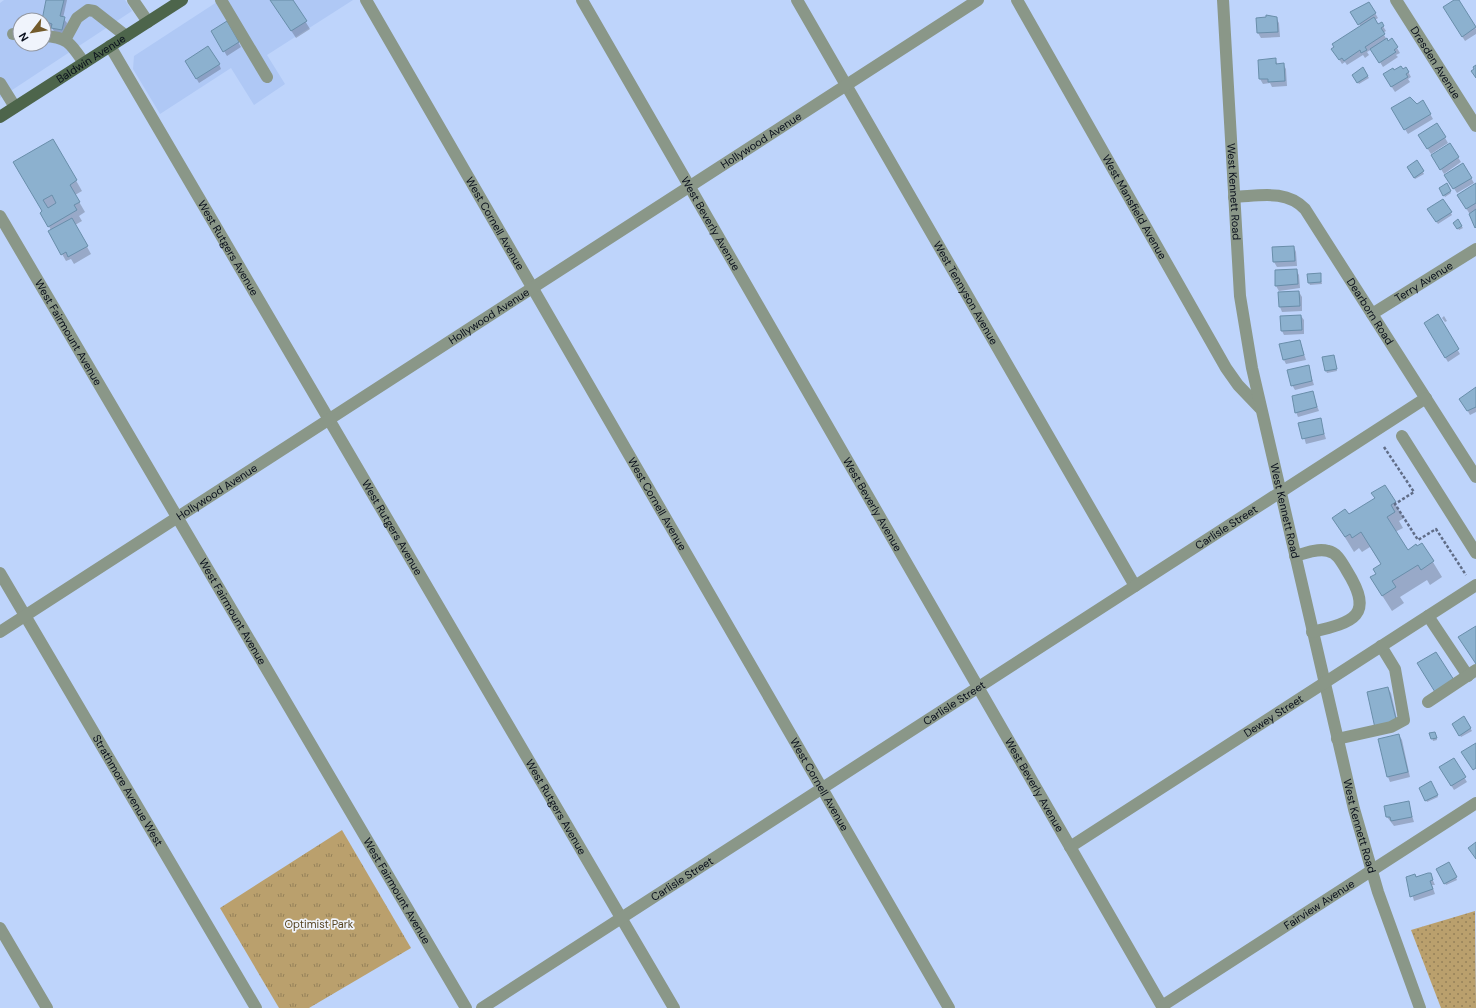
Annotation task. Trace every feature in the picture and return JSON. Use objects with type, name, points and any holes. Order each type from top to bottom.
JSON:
[{"type":"main road","name":"Baldwin Avenue","points":[[0,117],[148,22],[174,2]]},
{"type":"street","points":[[133,0],[148,22]]},
{"type":"street","points":[[221,0],[267,77]]},
{"type":"street","name":"West Cornell Avenue","points":[[366,0],[949,1008]]},
{"type":"street","name":"West Beverly Avenue","points":[[582,0],[1162,1007]]},
{"type":"street","name":"West Tennyson Avenue","points":[[797,0],[1135,586]]},
{"type":"street","name":"Hollywood Avenue","points":[[0,632],[978,0]]},
{"type":"street","name":"West Mansfield Avenue","points":[[1017,0],[1226,368],[1238,385],[1260,408]]},
{"type":"street","name":"West Kennett Road","points":[[1223,0],[1234,197],[1243,320],[1260,408],[1337,739],[1372,872],[1420,1008]]},
{"type":"street","name":"Dresden Avenue","points":[[1396,0],[1476,126]]},
{"type":"street","points":[[65,40],[77,18],[88,10],[94,11],[126,36]]},
{"type":"street","points":[[52,37],[65,40],[84,64]]},
{"type":"street","name":"West Rutgers Avenue","points":[[110,46],[674,1008]]},
{"type":"street","points":[[0,83],[15,107]]},
{"type":"street","name":"Dearborn Road","points":[[1234,197],[1278,195],[1288,197],[1301,206],[1476,477]]},
{"type":"street","name":"West Fairmount Avenue","points":[[0,216],[466,1008]]},
{"type":"street","name":"Terry Avenue","points":[[1372,314],[1476,249]]},
{"type":"street","name":"Carlisle Street","points":[[482,1008],[1426,398]]},
{"type":"street","points":[[1402,436],[1476,553]]},
{"type":"street","points":[[1295,556],[1324,550],[1335,554],[1360,594],[1358,610],[1350,620],[1341,625],[1312,632]]},
{"type":"street","name":"Strathmore Avenue West","points":[[0,573],[256,1008]]},
{"type":"street","name":"Dewey Street","points":[[1070,847],[1476,585]]},
{"type":"street","points":[[1428,616],[1472,673],[1428,702]]},
{"type":"street","points":[[1337,739],[1391,727],[1404,720],[1395,669],[1382,646]]},
{"type":"street","name":"Fairview Avenue","points":[[1162,1007],[1372,872],[1476,803]]},
{"type":"street","points":[[0,928],[47,1008]]},
{"type":"path","points":[[1384,446],[1414,492],[1395,504],[1418,540],[1436,529],[1466,575]]},
{"type":"shaded area","points":[[4,0],[125,0],[132,11],[0,98],[0,3]]},
{"type":"shaded area","points":[[220,0],[353,0],[267,55],[285,84],[254,105],[231,68],[160,114],[133,69],[134,56]]},
{"type":"green space","name":"Optimist Park","points":[[342,830],[411,948],[309,1008],[279,1008],[220,908]]},
{"type":"green space","points":[[1475,911],[1476,1008],[1441,1008],[1411,930]]},
{"type":"building","points":[[46,0],[64,0],[60,16],[65,17],[62,30],[52,28],[52,12],[44,12]]},
{"type":"building","points":[[270,0],[293,0],[307,21],[291,31]]},
{"type":"building","points":[[1454,0],[1459,0],[1476,27],[1462,37],[1443,7]]},
{"type":"building","points":[[1369,2],[1376,13],[1358,25],[1350,12]]},
{"type":"building","points":[[1266,15],[1277,17],[1278,32],[1257,33],[1256,18],[1266,17]]},
{"type":"building","points":[[1374,17],[1378,24],[1382,22],[1384,26],[1381,28],[1385,34],[1365,47],[1367,50],[1361,53],[1360,50],[1344,61],[1342,58],[1339,60],[1331,49],[1334,47],[1332,44]]},
{"type":"building","points":[[227,21],[239,42],[223,52],[211,31]]},
{"type":"building","points":[[1387,38],[1388,41],[1392,38],[1398,47],[1394,50],[1396,52],[1379,63],[1370,49]]},
{"type":"building","points":[[208,46],[220,64],[196,79],[185,61]]},
{"type":"building","points":[[1276,58],[1276,64],[1284,63],[1285,81],[1268,82],[1268,79],[1259,79],[1258,60]]},
{"type":"building","points":[[1476,65],[1476,78],[1471,71]]},
{"type":"building","points":[[1401,66],[1403,69],[1406,67],[1409,72],[1406,74],[1408,77],[1391,87],[1383,74],[1393,68],[1394,70]]},
{"type":"building","points":[[1363,67],[1368,76],[1357,83],[1352,75]]},
{"type":"building","points":[[1410,97],[1417,104],[1423,100],[1431,114],[1404,130],[1391,108]]},
{"type":"building","points":[[1437,123],[1446,137],[1427,149],[1418,135]]},
{"type":"building","points":[[53,139],[77,180],[70,185],[80,202],[74,205],[77,210],[48,227],[40,213],[42,211],[13,162]],"holes":[[[52,195],[56,203],[48,208],[43,200]]]},
{"type":"building","points":[[1450,143],[1459,157],[1440,170],[1431,155]]},
{"type":"building","points":[[1417,160],[1424,171],[1414,178],[1407,167]]},
{"type":"building","points":[[1463,163],[1472,178],[1453,189],[1444,175]]},
{"type":"building","points":[[1447,183],[1451,191],[1443,196],[1439,188]]},
{"type":"building","points":[[1476,183],[1476,203],[1466,209],[1457,195]]},
{"type":"building","points":[[1443,199],[1452,212],[1436,222],[1427,209]]},
{"type":"building","points":[[1476,209],[1476,227],[1475,228],[1469,214]]},
{"type":"building","points":[[72,218],[88,246],[68,257],[66,252],[61,255],[48,231]]},
{"type":"building","points":[[1458,219],[1462,226],[1457,229],[1453,223]]},
{"type":"building","points":[[1294,246],[1295,261],[1273,262],[1272,247]]},
{"type":"building","points":[[1297,269],[1298,284],[1275,286],[1275,270]]},
{"type":"building","points":[[1321,273],[1321,282],[1308,283],[1307,274]]},
{"type":"building","points":[[1299,291],[1300,306],[1279,307],[1278,292]]},
{"type":"building","points":[[1438,314],[1459,349],[1445,358],[1424,323]]},
{"type":"building","points":[[1301,315],[1302,330],[1281,331],[1280,316]]},
{"type":"building","points":[[1300,340],[1304,355],[1283,360],[1279,344]]},
{"type":"building","points":[[1334,355],[1337,369],[1325,371],[1322,357]]},
{"type":"building","points":[[1309,365],[1312,381],[1291,386],[1287,370]]},
{"type":"building","points":[[1476,387],[1476,407],[1467,411],[1459,399]]},
{"type":"building","points":[[1313,391],[1317,407],[1295,413],[1292,396]]},
{"type":"building","points":[[1321,418],[1324,434],[1302,439],[1298,423]]},
{"type":"building","points":[[1385,485],[1396,502],[1391,505],[1395,512],[1387,517],[1408,550],[1416,544],[1417,546],[1422,543],[1434,561],[1421,570],[1418,565],[1392,581],[1396,587],[1382,596],[1370,577],[1376,574],[1373,569],[1381,564],[1361,532],[1352,538],[1350,534],[1345,537],[1332,518],[1345,509],[1349,514],[1375,498],[1371,493]]},
{"type":"building","points":[[1476,626],[1476,664],[1458,637]]},
{"type":"building","points":[[1436,652],[1454,680],[1435,692],[1417,663]]},
{"type":"building","points":[[1388,687],[1397,723],[1375,728],[1367,692]]},
{"type":"building","points":[[1464,716],[1471,728],[1459,736],[1452,724]]},
{"type":"building","points":[[1435,732],[1437,738],[1431,739],[1429,733]]},
{"type":"building","points":[[1399,734],[1408,772],[1387,777],[1378,739]]},
{"type":"building","points":[[1476,743],[1476,768],[1473,770],[1461,752]]},
{"type":"building","points":[[1454,758],[1466,777],[1451,786],[1439,767]]},
{"type":"building","points":[[1431,781],[1438,795],[1425,801],[1419,788]]},
{"type":"building","points":[[1409,801],[1412,817],[1391,821],[1390,817],[1386,817],[1384,806]]},
{"type":"building","points":[[1476,842],[1476,859],[1468,848]]},
{"type":"building","points":[[1449,862],[1457,877],[1444,884],[1436,869]]},
{"type":"building","points":[[1431,873],[1433,880],[1430,881],[1433,889],[1410,897],[1406,877],[1415,874],[1416,877]]}]
